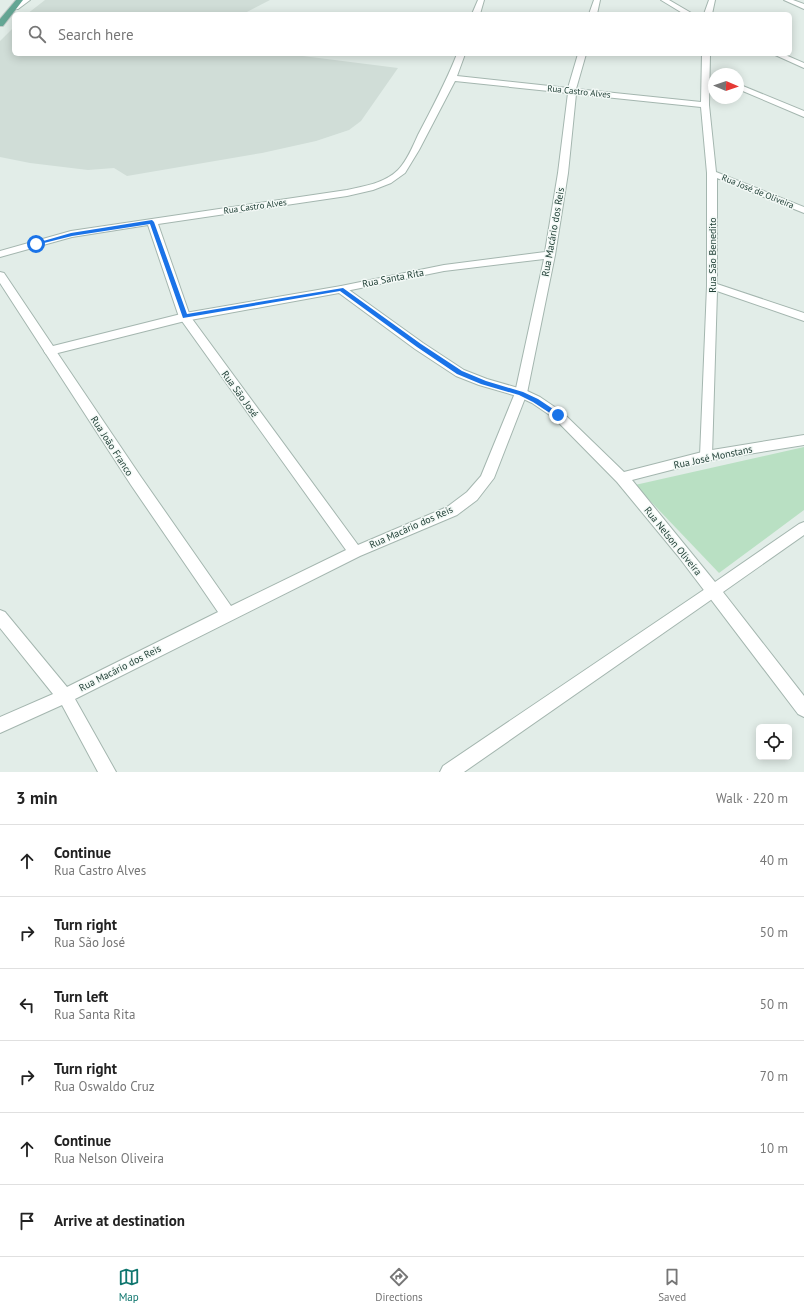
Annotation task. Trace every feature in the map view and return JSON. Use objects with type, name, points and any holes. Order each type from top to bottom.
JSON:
[{"type":"main road","points":[[0,24],[20,0]]},
{"type":"street","points":[[15,7],[27,0]]},
{"type":"street","points":[[477,12],[481,0]]},
{"type":"street","points":[[594,12],[597,0]]},
{"type":"street","points":[[664,0],[685,12]]},
{"type":"street","points":[[709,12],[712,0]]},
{"type":"street","points":[[788,0],[804,7]]},
{"type":"street","name":"Rua Castro Alves","points":[[0,254],[71,234],[347,194],[370,188],[388,181],[402,171],[415,150],[452,78],[460,56]]},
{"type":"street","name":"Rua Macário dos Reis","points":[[0,725],[65,696],[354,552],[452,511],[472,496],[487,478],[521,393],[550,255],[563,173],[572,90],[581,56]]},
{"type":"street","name":"Rua São Benedito","points":[[706,56],[709,68]]},
{"type":"street","points":[[782,56],[804,66]]},
{"type":"street","name":"Rua Castro Alves","points":[[452,78],[705,105]]},
{"type":"street","name":"Rua São Benedito","points":[[706,456],[712,286],[712,172],[705,105],[708,86]]},
{"type":"street","points":[[744,89],[804,114]]},
{"type":"street","name":"Rua José de Oliveira","points":[[712,172],[804,210]]},
{"type":"street","name":"Rua São José","points":[[152,222],[185,316],[354,552]]},
{"type":"street","name":"Rua Santa Rita","points":[[50,351],[185,316],[341,289],[444,268],[550,255]]},
{"type":"street","name":"Rua João Franco","points":[[0,275],[136,481],[228,614]]},
{"type":"street","points":[[712,286],[804,318]]},
{"type":"street","name":"Rua Nelson Oliveira","points":[[341,289],[419,346],[460,372],[483,382],[521,393],[536,400],[558,415],[622,478],[683,552],[804,710]]},
{"type":"street","name":"Rua José Monstans","points":[[622,478],[706,456],[804,440]]},
{"type":"street","points":[[449,772],[804,528]]},
{"type":"street","points":[[0,617],[65,696],[107,772]]},
{"type":"shaded area","points":[[45,0],[270,0],[247,12],[30,12]]},
{"type":"shaded area","points":[[12,29],[12,56],[303,56],[398,68],[361,121],[349,130],[316,141],[262,153],[127,176],[114,168],[88,170],[30,163],[0,157],[0,41]]},
{"type":"green space","points":[[804,447],[804,510],[719,573],[635,485]]},
{"type":"route","points":[[36,244],[71,234],[152,222],[185,316],[341,289],[419,346],[460,372],[483,382],[521,393],[536,400],[558,415]]}]
